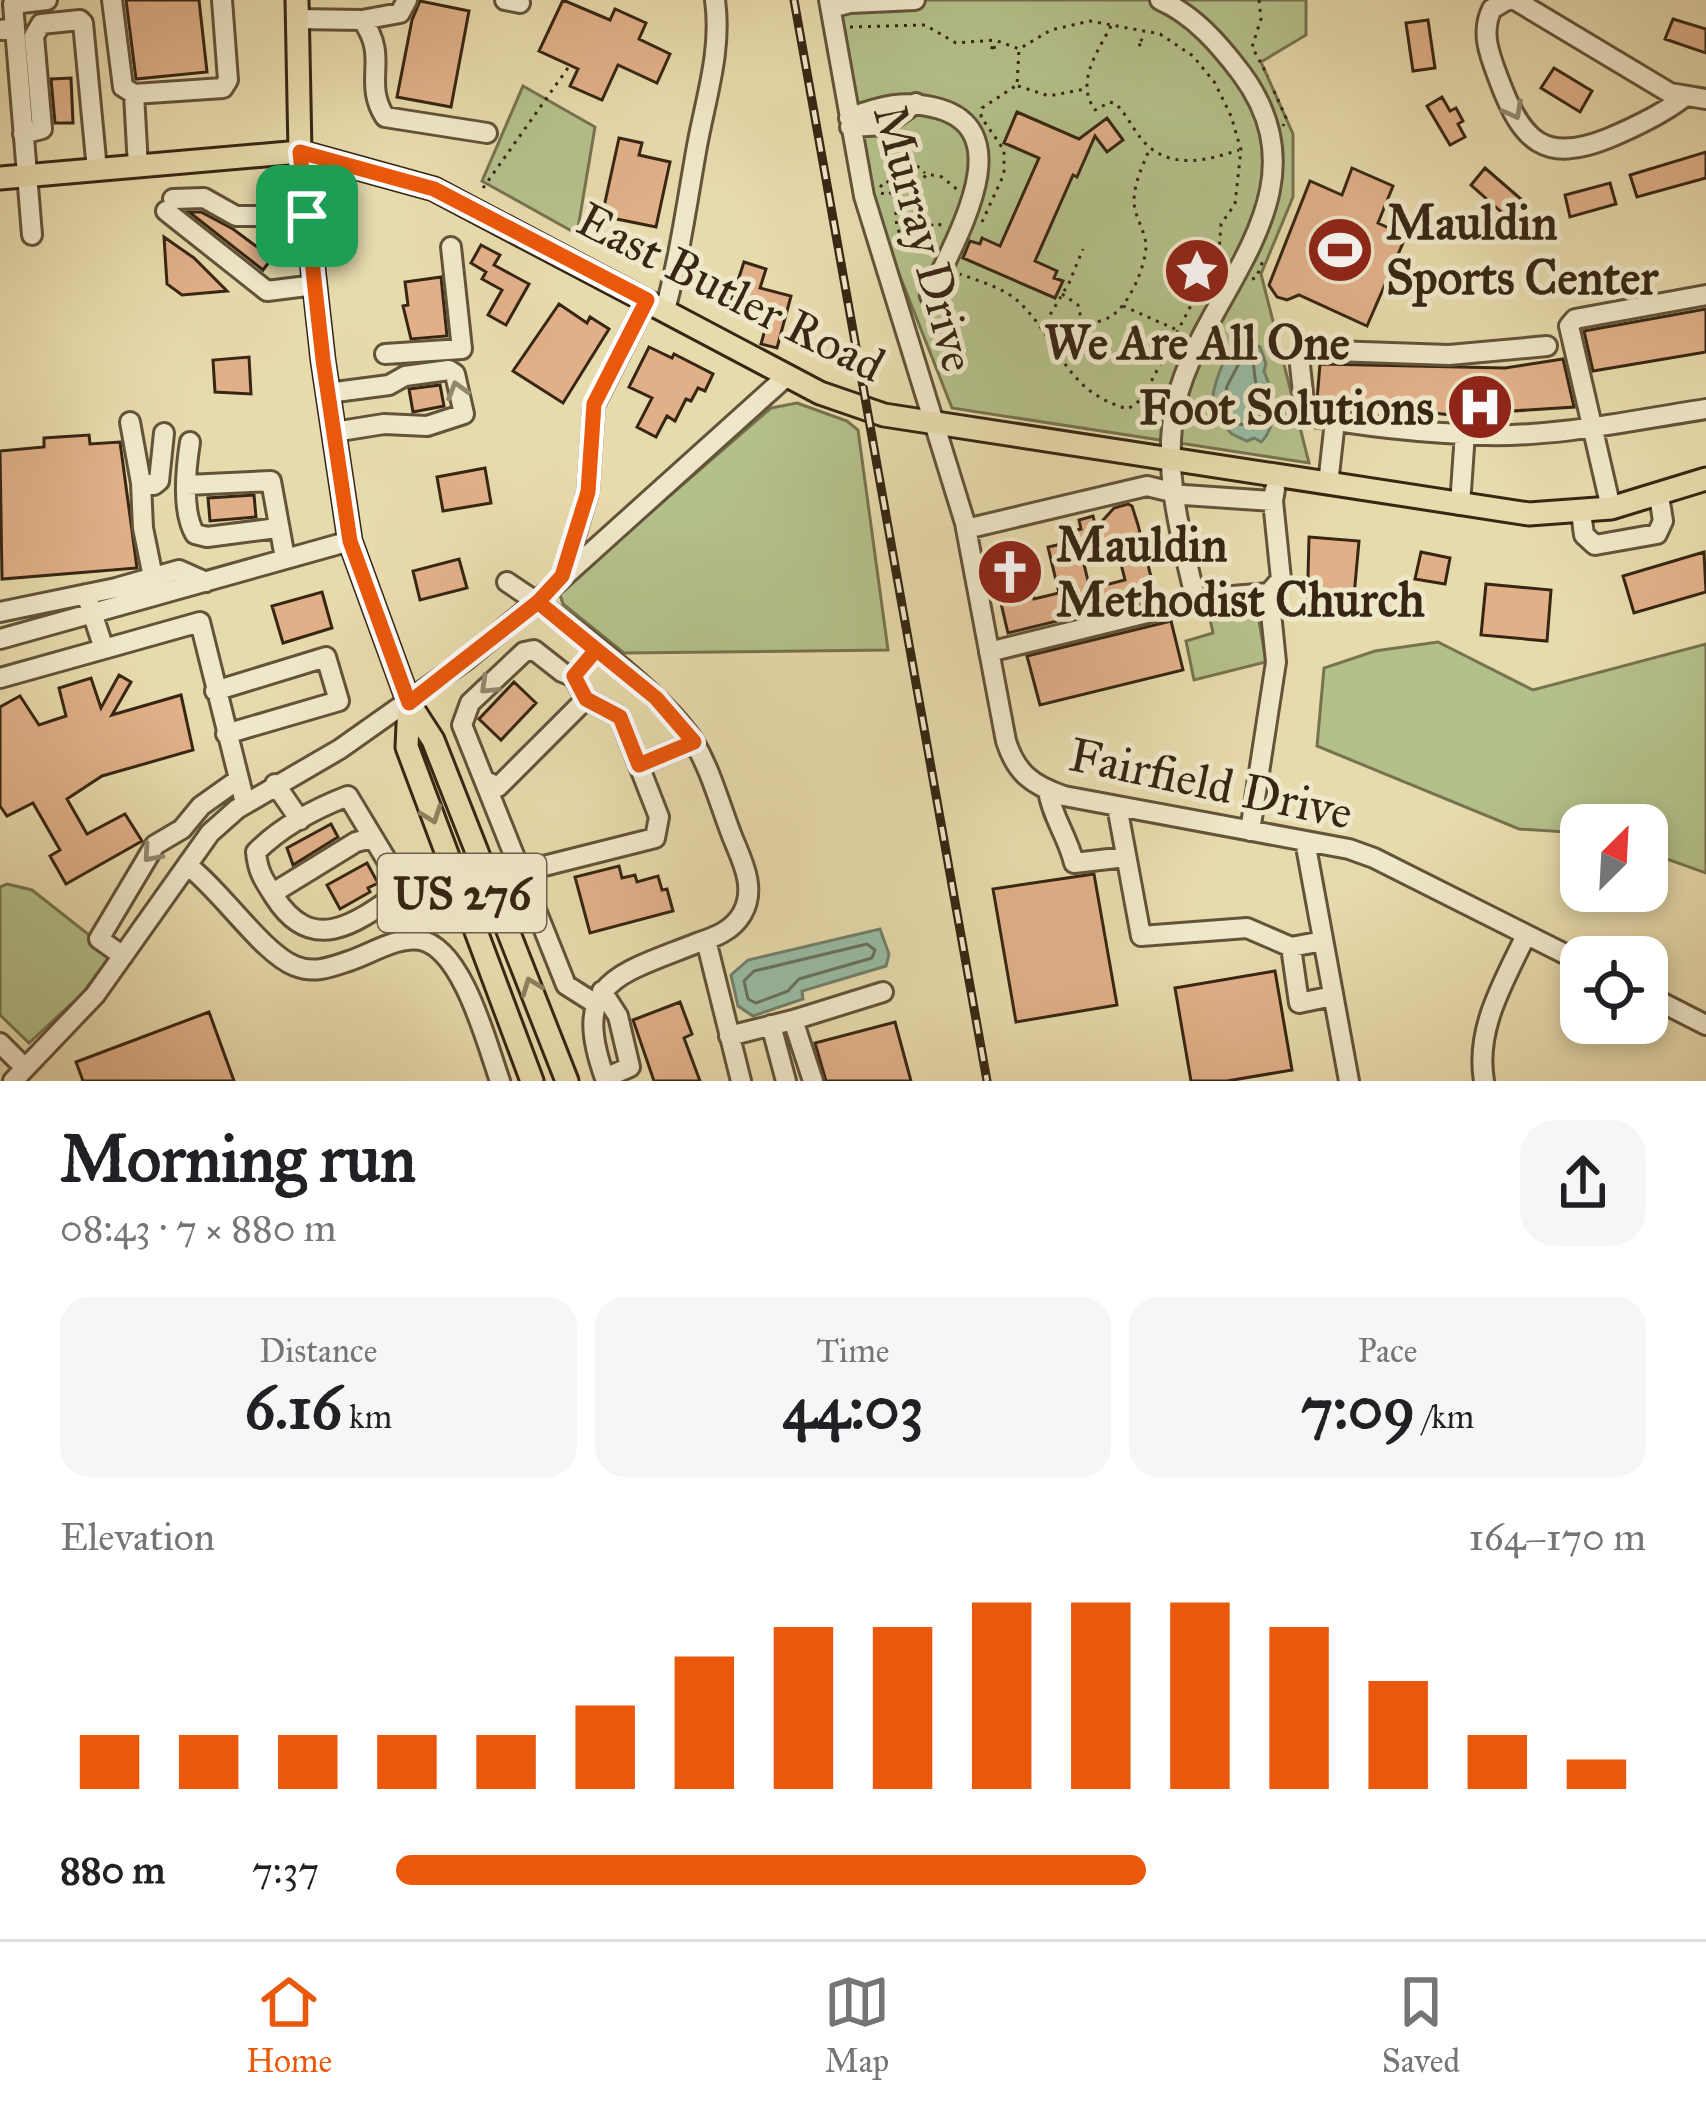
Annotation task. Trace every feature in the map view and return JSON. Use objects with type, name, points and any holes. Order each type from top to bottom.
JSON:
[{"type":"main road","name":"US 276","points":[[297,9],[300,152],[350,541],[409,703],[433,740],[567,1081]]},
{"type":"main road","name":"East Butler Road","points":[[300,152],[434,189],[867,412],[1529,514],[1611,508],[1706,479]]},
{"type":"main road","points":[[0,178],[300,152]]},
{"type":"main road","name":"US 276","points":[[409,703],[407,747],[532,1081]]},
{"type":"street","points":[[32,236],[8,3],[46,0]]},
{"type":"street","points":[[112,0],[123,87],[134,94],[223,88],[228,80],[222,0]]},
{"type":"street","points":[[297,9],[362,20],[400,13],[406,0]]},
{"type":"street","points":[[562,576],[588,492],[594,404],[656,305],[685,236],[717,49],[716,0]]},
{"type":"street","points":[[830,4],[915,0]]},
{"type":"street","points":[[1160,0],[1205,30],[1246,80],[1267,119],[1272,172],[1266,210],[1185,375],[1176,405],[1171,491],[1196,601]]},
{"type":"street","points":[[1683,98],[1628,130],[1578,150],[1558,151],[1539,144],[1524,130],[1502,89],[1486,38],[1489,14],[1497,4],[1511,0],[1592,58],[1683,98],[1706,99]]},
{"type":"street","name":"Murray Drive","points":[[830,4],[877,247],[936,424]]},
{"type":"street","points":[[0,117],[42,129],[34,36],[40,24],[80,20],[97,170]]},
{"type":"street","points":[[362,20],[377,40],[374,100],[385,117],[487,133]]},
{"type":"street","points":[[134,94],[138,167]]},
{"type":"street","points":[[850,123],[885,125],[916,103]]},
{"type":"street","points":[[850,123],[880,105],[916,103],[961,117],[978,138],[981,160],[964,229],[930,296]]},
{"type":"street","points":[[307,216],[236,215],[204,198],[170,205],[267,291],[315,285]]},
{"type":"street","points":[[385,354],[462,349],[451,247]]},
{"type":"street","points":[[1611,508],[1569,326],[1575,319],[1706,296]]},
{"type":"street","points":[[1547,346],[1449,355],[1305,350],[1299,356],[1305,411],[1335,421],[1465,433],[1593,427],[1706,409]]},
{"type":"street","points":[[328,393],[388,386],[405,376],[449,370],[455,374],[464,414],[427,426],[384,424],[334,432]]},
{"type":"street","points":[[0,1043],[19,1074],[94,995],[210,833],[245,803],[409,703],[538,602],[788,375]]},
{"type":"street","points":[[1328,484],[1335,421]]},
{"type":"street","points":[[130,422],[153,577]]},
{"type":"street","name":"Fairfield Drive","points":[[936,424],[966,529],[1012,759],[1028,780],[1048,790],[1117,806],[1374,858],[1560,952]]},
{"type":"street","points":[[141,483],[159,482],[164,433]]},
{"type":"street","points":[[1460,505],[1465,433]]},
{"type":"street","points":[[190,442],[189,525],[195,534],[207,538],[277,528]]},
{"type":"street","points":[[989,652],[1196,601],[1269,593],[1281,579],[1273,501],[1277,476]]},
{"type":"street","points":[[188,485],[271,481],[286,558]]},
{"type":"street","points":[[966,529],[1147,485],[1273,501]]},
{"type":"street","points":[[1581,512],[1584,535],[1595,544],[1657,534],[1663,521],[1659,496]]},
{"type":"street","points":[[0,612],[89,604],[206,582],[350,541]]},
{"type":"street","points":[[0,638],[153,577],[179,570],[206,582]]},
{"type":"street","points":[[507,582],[656,698],[694,742],[748,880],[746,907],[739,919],[706,940],[625,972],[599,998],[592,1035],[606,1080],[632,1074],[618,1016],[599,998],[566,985],[520,872],[484,780],[461,725],[470,703],[524,652],[534,650],[574,676],[586,699],[620,717],[659,817],[656,838],[520,872]]},
{"type":"street","points":[[1250,831],[1276,662],[1269,593]]},
{"type":"street","points":[[89,604],[104,649]]},
{"type":"street","points":[[0,678],[200,622],[245,803]]},
{"type":"street","points":[[574,676],[596,650]]},
{"type":"street","points":[[214,691],[326,657],[340,700],[226,734]]},
{"type":"street","points":[[484,780],[498,787],[586,699]]},
{"type":"street","points":[[639,765],[694,742]]},
{"type":"street","points":[[123,956],[99,938],[128,885],[155,844],[182,829],[201,806],[238,779]]},
{"type":"street","points":[[275,784],[301,820]]},
{"type":"street","points":[[1048,790],[1050,808],[1068,835],[1074,863],[1126,856]]},
{"type":"street","points":[[348,796],[371,838],[404,889],[327,932],[311,931],[281,909],[261,880],[256,853],[272,837],[348,796]]},
{"type":"street","points":[[1117,806],[1141,936],[1246,928],[1291,946],[1323,941]]},
{"type":"street","points":[[273,893],[356,842],[371,838]]},
{"type":"street","points":[[1305,842],[1348,1081]]},
{"type":"street","points":[[187,865],[211,882],[283,960],[316,970],[395,943],[420,940],[451,960],[500,1081]]},
{"type":"street","points":[[347,924],[358,958]]},
{"type":"street","points":[[1484,1081],[1481,1058],[1487,1023],[1526,935]]},
{"type":"street","points":[[706,940],[741,1081]]},
{"type":"street","points":[[1291,946],[1299,1003],[1333,996]]},
{"type":"street","points":[[730,1036],[883,992]]},
{"type":"street","points":[[1668,1006],[1706,1025]]},
{"type":"street","points":[[794,1020],[813,1081]]},
{"type":"street","points":[[771,1025],[786,1081]]},
{"type":"path","points":[[1259,0],[1261,19],[1252,47],[1268,76]]},
{"type":"path","points":[[842,27],[925,25],[956,43],[994,43],[1019,49],[1051,29],[1090,21],[1112,24],[1160,34],[1193,56],[1215,83],[1241,150],[1235,204],[1221,224],[1220,252],[1142,399],[1128,409],[1088,393],[1021,304],[952,270]]},
{"type":"path","points":[[1112,24],[1086,78],[1086,97],[1095,110],[1116,104],[1150,148],[1196,164],[1241,150]]},
{"type":"path","points":[[1141,44],[1146,33]]},
{"type":"path","points":[[1017,86],[1019,49]]},
{"type":"path","points":[[483,188],[570,65]]},
{"type":"path","points":[[1017,86],[1048,96],[1086,89]]},
{"type":"path","points":[[885,125],[897,188],[895,219],[905,242],[914,242],[938,222],[964,229],[986,221],[1004,174],[1004,150],[981,116],[982,108],[1017,86]]},
{"type":"path","points":[[1044,337],[1108,318],[1122,305],[1141,270],[1146,244],[1133,208],[1135,186],[1150,148]]},
{"type":"path","points":[[889,160],[915,164],[972,196]]},
{"type":"path","points":[[897,188],[886,181],[876,193],[888,195],[897,188],[918,185],[927,174]]},
{"type":"path","points":[[918,185],[922,202]]},
{"type":"path","points":[[1040,331],[1083,249]]},
{"type":"path","points":[[1060,294],[1078,305],[1082,323]]},
{"type":"path","points":[[1122,305],[1177,330]]},
{"type":"shaded area","points":[[839,0],[1306,0],[1306,35],[1261,62],[1293,134],[1293,197],[1261,274],[1309,463],[952,408],[877,218]]},
{"type":"shaded area","points":[[523,86],[595,127],[577,234],[482,181]]},
{"type":"shaded area","points":[[797,403],[847,421],[858,430],[888,650],[624,653],[563,604],[559,592],[771,408]]},
{"type":"shaded area","points":[[1256,603],[1266,662],[1194,680],[1186,641],[1213,633],[1209,614]]},
{"type":"shaded area","points":[[1438,642],[1533,690],[1706,644],[1706,873],[1668,859],[1668,804],[1560,804],[1560,832],[1519,829],[1317,746],[1324,668],[1375,651]]},
{"type":"shaded area","points":[[7,884],[32,890],[112,953],[83,993],[29,1043],[0,1015],[0,887]]},
{"type":"water","points":[[1244,341],[1260,347],[1272,397],[1271,426],[1261,442],[1232,434],[1211,413],[1224,363]]},
{"type":"water","points":[[880,929],[889,954],[886,966],[802,991],[803,999],[753,1016],[738,1006],[731,975],[748,960]]},
{"type":"building","points":[[126,0],[199,0],[207,72],[136,79]]},
{"type":"building","points":[[563,0],[610,20],[615,9],[646,23],[639,39],[670,54],[657,83],[618,65],[602,100],[570,86],[578,69],[539,51]]},
{"type":"building","points":[[420,1],[469,11],[451,107],[397,97]]},
{"type":"building","points":[[1673,19],[1706,29],[1706,53],[1665,39]]},
{"type":"building","points":[[1428,20],[1435,68],[1413,71],[1406,23]]},
{"type":"building","points":[[1554,68],[1592,91],[1580,112],[1541,88]]},
{"type":"building","points":[[71,78],[73,123],[55,123],[51,79]]},
{"type":"building","points":[[1442,97],[1463,121],[1458,124],[1465,137],[1450,145],[1427,106]]},
{"type":"building","points":[[1017,112],[1079,139],[1107,118],[1123,140],[1107,152],[1095,136],[1035,261],[1057,271],[1054,278],[1063,281],[1055,298],[963,258],[970,241],[980,244],[982,238],[1000,246],[1039,158],[1004,143]]},
{"type":"building","points":[[619,138],[642,143],[639,155],[670,162],[656,227],[602,216]]},
{"type":"building","points":[[1706,152],[1706,178],[1637,197],[1630,175]]},
{"type":"building","name":"Mauldin Sports Center","points":[[1352,168],[1393,186],[1378,223],[1406,236],[1367,326],[1299,295],[1287,300],[1277,297],[1269,285],[1310,181],[1342,195]]},
{"type":"building","points":[[1485,168],[1522,200],[1507,217],[1471,185]]},
{"type":"building","points":[[1610,183],[1616,204],[1570,217],[1565,195]]},
{"type":"building","points":[[189,212],[201,212],[233,229],[272,258],[263,270]]},
{"type":"building","points":[[164,237],[227,291],[182,295],[167,284]]},
{"type":"building","points":[[481,245],[500,255],[494,265],[529,284],[506,325],[488,315],[502,290],[482,279],[486,272],[471,263]]},
{"type":"building","points":[[744,262],[766,269],[760,288],[791,296],[777,348],[761,344],[769,315],[731,302]]},
{"type":"building","points":[[441,277],[447,336],[411,339],[403,306],[408,305],[405,282]]},
{"type":"building","points":[[559,304],[587,323],[590,317],[609,329],[563,403],[513,371]]},
{"type":"building","points":[[1706,309],[1706,352],[1593,371],[1584,331]]},
{"type":"building","points":[[649,347],[713,374],[705,391],[698,388],[691,401],[686,399],[675,421],[667,416],[656,437],[637,427],[652,398],[629,387]]},
{"type":"building","points":[[249,357],[251,394],[215,392],[213,360]]},
{"type":"building","points":[[1563,359],[1574,407],[1451,415],[1317,400],[1320,364],[1505,368]]},
{"type":"building","points":[[440,385],[444,406],[413,412],[409,389]]},
{"type":"building","points":[[89,435],[90,444],[120,442],[137,568],[2,579],[0,451],[44,447],[44,438]]},
{"type":"building","points":[[485,468],[491,503],[443,511],[437,477]]},
{"type":"building","points":[[254,495],[256,517],[210,521],[208,498]]},
{"type":"building","name":"Mauldin Methodist Church","points":[[1132,506],[1156,597],[1008,633],[991,561],[1023,553],[1034,599],[1059,593],[1048,547],[1074,541],[1072,531],[1081,529],[1079,520],[1093,516],[1096,528],[1114,508]],"holes":[[[1116,544],[1125,580],[1090,589],[1081,552]]]},
{"type":"building","points":[[1309,537],[1359,541],[1352,618],[1307,617]]},
{"type":"building","points":[[1421,552],[1450,558],[1445,584],[1415,579]]},
{"type":"building","points":[[1704,552],[1706,592],[1634,613],[1623,576]]},
{"type":"building","points":[[459,559],[467,588],[420,600],[413,571]]},
{"type":"building","points":[[1486,584],[1551,590],[1547,641],[1481,635]]},
{"type":"building","points":[[322,592],[332,628],[283,643],[272,606]]},
{"type":"building","points":[[1171,621],[1183,670],[1040,705],[1027,656]]},
{"type":"building","points":[[119,675],[131,682],[112,715],[181,695],[193,750],[102,776],[67,799],[87,834],[125,814],[142,841],[66,884],[50,856],[60,850],[33,803],[7,816],[0,806],[0,707],[20,696],[39,725],[66,716],[59,688],[91,678],[101,708]]},
{"type":"building","points":[[514,682],[536,703],[501,740],[479,719]]},
{"type":"building","points":[[331,824],[338,837],[293,865],[287,848]]},
{"type":"building","points":[[367,863],[378,883],[340,909],[327,885]]},
{"type":"building","points":[[619,866],[622,878],[635,875],[637,882],[658,876],[673,911],[590,933],[575,877]]},
{"type":"building","points":[[1094,874],[1117,1005],[1016,1022],[993,889]]},
{"type":"building","points":[[1275,971],[1292,1070],[1227,1081],[1191,1081],[1175,988]]},
{"type":"building","points":[[680,1002],[692,1034],[684,1038],[700,1081],[654,1081],[633,1020]]},
{"type":"building","points":[[209,1012],[234,1081],[83,1081],[76,1062]]},
{"type":"building","points":[[895,1022],[911,1081],[826,1081],[815,1043]]},
{"type":"railway","points":[[794,0],[987,1081]]},
{"type":"place","name":"Mauldin Sports Center","points":[[1340,250]]},
{"type":"place","name":"We Are All One","points":[[1197,271]]},
{"type":"place","name":"Foot Solutions","points":[[1480,407]]},
{"type":"place","name":"Mauldin Methodist Church","points":[[1010,572]]},
{"type":"route","points":[[307,216],[300,152],[434,189],[647,300],[594,404],[588,492],[562,576],[538,602],[596,650],[574,676],[586,699],[620,717],[639,765],[694,742],[656,698],[538,602],[409,703],[350,541],[307,216]]}]
